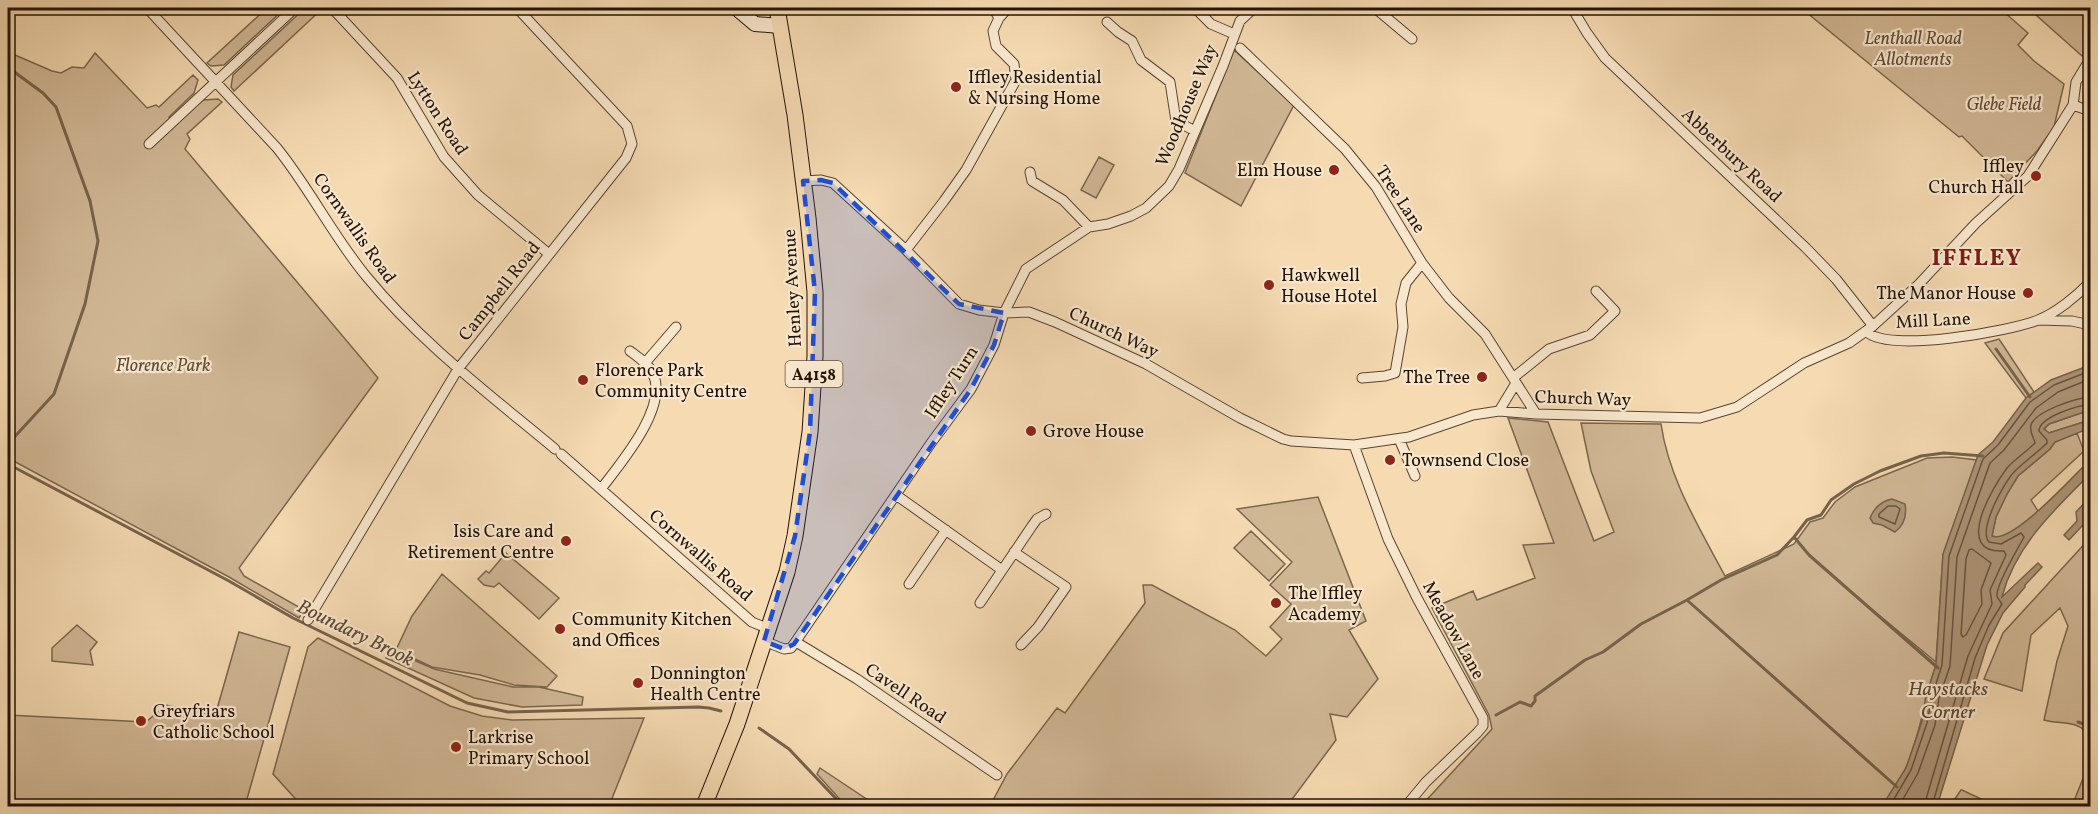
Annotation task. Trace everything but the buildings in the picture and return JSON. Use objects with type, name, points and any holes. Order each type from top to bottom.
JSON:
[{"type":"main road","points":[[736,8],[755,24],[780,26]]},
{"type":"main road","name":"A4158","points":[[777,8],[780,26]]},
{"type":"main road","name":"Henley Avenue","points":[[704,807],[738,720],[787,572],[795,536],[810,432],[815,356],[815,292],[795,115],[780,26]]},
{"type":"street","name":"Cornwallis Road","points":[[147,8],[296,171],[331,228],[365,274],[398,312],[458,369],[558,451],[767,635]]},
{"type":"street","points":[[149,144],[295,8]]},
{"type":"street","name":"Lytton Road","points":[[332,8],[397,78],[444,157],[478,195],[549,254]]},
{"type":"street","name":"Campbell Road","points":[[308,620],[458,369],[627,158],[632,144],[627,126],[517,8]]},
{"type":"street","points":[[993,8],[999,18]]},
{"type":"street","points":[[906,250],[966,170],[1016,80],[1014,64],[996,46],[993,31],[999,18],[1008,8]]},
{"type":"street","points":[[1195,8],[1211,24],[1234,34]]},
{"type":"street","name":"Woodhouse Way","points":[[1004,313],[1026,269],[1089,227],[1108,224],[1131,216],[1156,200],[1174,178],[1240,21],[1254,8]]},
{"type":"street","points":[[1375,8],[1412,39]]},
{"type":"street","name":"Abberbury Road","points":[[1572,8],[1605,57],[1806,248],[1836,279],[1870,328]]},
{"type":"street","points":[[1107,22],[1132,40],[1142,60],[1170,82],[1176,121],[1195,131]]},
{"type":"street","name":"Tree Lane","points":[[1240,48],[1345,149],[1376,187],[1422,263],[1449,298],[1485,334],[1536,414]]},
{"type":"street","name":"Church Way","points":[[1004,313],[1029,312],[1055,322],[1146,364],[1240,418],[1291,441],[1353,445],[1399,439],[1473,415],[1499,411],[1700,418],[1737,407],[1804,363],[1849,343],[1870,328],[1919,285],[1976,223],[2028,176],[2073,105],[2076,82],[2091,59]]},
{"type":"street","points":[[2073,105],[2091,111]]},
{"type":"street","points":[[1030,172],[1032,182],[1063,200],[1089,227]]},
{"type":"street","points":[[803,181],[821,180],[833,183],[906,250],[959,304],[979,310],[1004,313]]},
{"type":"street","points":[[1362,378],[1395,373],[1403,327],[1401,304],[1406,283],[1422,263]]},
{"type":"street","name":"Mill Lane","points":[[2039,320],[2078,295],[2091,282]]},
{"type":"street","points":[[1499,411],[1515,381],[1549,349],[1590,335],[1615,311],[1596,291]]},
{"type":"street","name":"Iffley Turn","points":[[796,642],[931,443],[971,389],[994,345],[1004,313]]},
{"type":"street","name":"Mill Lane","points":[[1870,328],[1870,335],[1893,340],[1944,340],[1967,337],[2039,320],[2072,321],[2091,325]]},
{"type":"street","points":[[645,363],[676,327]]},
{"type":"street","points":[[601,489],[628,454],[646,423],[655,397],[653,372],[630,351]]},
{"type":"street","points":[[1399,439],[1415,476]]},
{"type":"street","name":"Meadow Lane","points":[[1353,445],[1388,539],[1417,598],[1483,718],[1483,726],[1477,733],[1426,782],[1406,807]]},
{"type":"street","points":[[896,495],[1002,570]]},
{"type":"street","points":[[980,603],[1037,519],[1046,514]]},
{"type":"street","points":[[909,584],[946,530]]},
{"type":"street","points":[[1014,552],[1066,587],[1038,627],[1021,645]]},
{"type":"street","points":[[767,635],[783,649],[791,648],[796,642]]},
{"type":"street","name":"Cavell Road","points":[[796,642],[856,679],[997,775]]},
{"type":"highlighted area","points":[[821,180],[833,183],[959,304],[1004,313],[994,345],[971,389],[794,644],[784,649],[764,641],[795,536],[810,432],[815,292],[803,181]]},
{"type":"green space","points":[[267,8],[285,8],[224,65],[211,66],[207,63]]},
{"type":"green space","points":[[305,8],[322,9],[234,91],[231,87],[233,75]]},
{"type":"green space","points":[[1801,8],[2007,8],[2004,12],[2028,33],[2018,45],[2034,61],[2064,84],[2054,127],[2037,151],[2008,182],[1962,136],[1959,137]]},
{"type":"green space","points":[[2028,8],[2090,8],[2090,46],[2082,56]]},
{"type":"green space","points":[[1234,50],[1294,105],[1241,206],[1185,173]]},
{"type":"green space","name":"Florence Park","points":[[8,52],[61,73],[72,67],[84,68],[95,53],[147,108],[156,105],[159,107],[193,75],[198,80],[194,93],[169,117],[175,124],[203,100],[218,99],[222,102],[187,134],[190,139],[185,149],[378,378],[239,568],[244,576],[304,610],[299,618],[229,577],[8,458]]},
{"type":"green space","points":[[1099,157],[1114,165],[1096,198],[1081,190]]},
{"type":"green space","points":[[1999,339],[2034,392],[2026,398],[1985,343]]},
{"type":"green space","points":[[2090,410],[2090,420],[2049,433],[2044,429],[2049,424]]},
{"type":"green space","points":[[1508,418],[1548,422],[1594,541],[1614,532],[1591,471],[1581,423],[1661,424],[1678,483],[1695,521],[1725,576],[1794,544],[1810,522],[1823,518],[1835,502],[1855,487],[1927,458],[1952,457],[1977,460],[1943,555],[1936,662],[1847,589],[1936,665],[1910,757],[1894,791],[1882,806],[1421,806],[1492,729],[1489,715],[1432,608],[1473,591],[1477,600],[1535,578],[1523,545],[1554,543]]},
{"type":"green space","points":[[2077,433],[2084,451],[2031,500],[2038,511],[2010,534],[1992,536],[1996,517],[2018,476],[2055,442]]},
{"type":"green space","points":[[1318,497],[1366,621],[1349,630],[1378,679],[1347,717],[1330,714],[1336,740],[1287,806],[990,806],[1007,774],[1057,708],[1065,713],[1145,603],[1143,585],[1152,585],[1235,630],[1266,656],[1282,639],[1270,627],[1291,604],[1270,585],[1292,562],[1237,509]]},
{"type":"green space","points":[[1251,531],[1285,564],[1269,581],[1234,548]]},
{"type":"green space","points":[[2090,538],[2090,737],[2081,727],[2044,720],[2057,661],[2068,626],[2060,608],[2031,635],[2022,691],[1984,679],[2003,633]]},
{"type":"green space","points":[[506,553],[559,598],[539,619],[499,583],[494,587],[484,585],[478,579],[486,571],[489,573]]},
{"type":"green space","points":[[442,574],[557,676],[547,687],[514,685],[480,675],[432,667],[396,650],[412,616]]},
{"type":"green space","points":[[77,625],[97,642],[90,651],[93,665],[52,661],[52,648]]},
{"type":"green space","points":[[239,632],[290,647],[245,806],[8,806],[8,715],[146,722],[166,705],[215,716]]},
{"type":"green space","name":"Larkrise Primary School","points":[[318,638],[450,706],[482,716],[512,720],[644,718],[609,806],[302,806],[273,774],[308,647]]},
{"type":"green space","points":[[391,650],[434,669],[513,687],[539,687],[583,697],[582,705],[522,707],[474,698],[386,658]]},
{"type":"green space","points":[[2090,752],[2090,806],[2072,806],[2086,771]]},
{"type":"green space","points":[[820,768],[877,806],[846,806],[817,774]]},
{"type":"green space","points":[[1962,790],[1996,806],[1950,806]]},
{"type":"water","name":"Haystacks Corner","points":[[2090,365],[2090,410],[2049,424],[2044,429],[2049,433],[2090,420],[2090,428],[2055,442],[2018,476],[1996,517],[1992,536],[2001,536],[2014,530],[2043,507],[2090,460],[2090,474],[2063,501],[2026,545],[2008,579],[2002,597],[2038,563],[2042,567],[2003,613],[1987,645],[1937,806],[1882,806],[1906,768],[1922,721],[1926,695],[1936,665],[1943,554],[1978,455],[1993,442],[2026,398],[2051,380]]},
{"type":"water","points":[[2090,497],[2090,523],[2086,528],[2082,526],[2069,540],[2064,535],[2077,521],[2076,512]]},
{"type":"water","points":[[1892,499],[1905,504],[1906,508],[1903,523],[1895,532],[1873,523],[1870,518],[1879,505]]},
{"type":"waterway","points":[[8,61],[13,71],[43,93],[56,107],[90,201],[98,241],[85,304],[54,394],[8,444]]},
{"type":"waterway","points":[[1996,349],[2030,397]]},
{"type":"waterway","points":[[1794,537],[1807,520],[1821,515],[1831,500],[1854,484],[1880,471],[1921,456],[1944,453],[1983,456]]},
{"type":"waterway","name":"Boundary Brook","points":[[8,464],[229,581],[293,618],[467,703],[508,712],[698,707],[721,711]]},
{"type":"waterway","name":"Haystacks Corner","points":[[1687,600],[1721,580],[1777,555],[1794,537],[1809,555],[1938,668]]},
{"type":"waterway","points":[[1496,715],[1520,702],[1531,706],[1535,701],[1535,696],[1585,660],[1603,652],[1641,624],[1687,600],[1897,787]]},
{"type":"waterway","points":[[2078,722],[2089,726],[2090,730]]},
{"type":"waterway","name":"Boundary Brook","points":[[759,728],[789,749],[843,806]]},
{"type":"place","name":"Iffley Residential & Nursing Home","points":[[956,87]]},
{"type":"place","name":"Elm House","points":[[1334,170]]},
{"type":"place","name":"Iffley Church Hall","points":[[2036,176]]},
{"type":"place","name":"Hawkwell House Hotel","points":[[1269,285]]},
{"type":"place","name":"The Manor House","points":[[2028,293]]},
{"type":"place","name":"The Tree","points":[[1482,377]]},
{"type":"place","name":"Florence Park Community Centre","points":[[583,380]]},
{"type":"place","name":"Grove House","points":[[1031,431]]},
{"type":"place","name":"Townsend Close","points":[[1390,460]]},
{"type":"place","name":"Isis Care and Retirement Centre","points":[[566,541]]},
{"type":"place","name":"The Iffley Academy","points":[[1276,603]]},
{"type":"place","name":"Community Kitchen and Offices","points":[[560,629]]},
{"type":"place","name":"Donnington Health Centre","points":[[638,683]]},
{"type":"place","name":"Greyfriars Catholic School","points":[[141,721]]},
{"type":"place","name":"Larkrise Primary School","points":[[456,747]]},
{"type":"district","name":"IFFLEY","points":[[1977,257]]},
{"type":"park label","name":"Lenthall Road Allotments","points":[[1913,48]]},
{"type":"park label","name":"Glebe Field","points":[[2004,104]]}]
